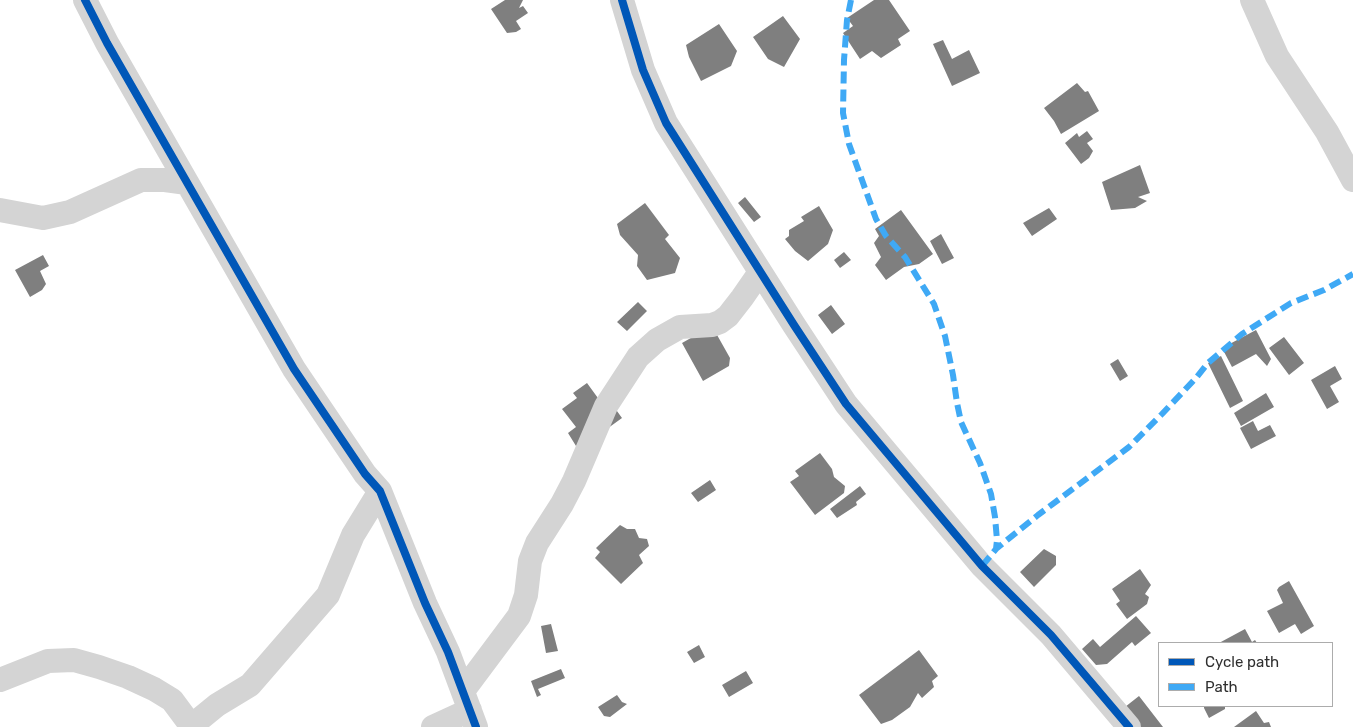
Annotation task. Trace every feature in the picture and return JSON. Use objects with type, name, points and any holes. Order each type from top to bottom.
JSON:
[{"type":"street","points":[[86,0],[108,43],[294,369],[365,474],[380,490],[425,603],[448,652],[469,709]]},
{"type":"street","points":[[622,0],[643,70],[666,123],[846,404],[982,566],[1051,635],[1129,727]]},
{"type":"street","points":[[1252,0],[1277,56],[1326,132],[1353,180]]},
{"type":"street","points":[[0,210],[43,218],[70,212],[141,180],[187,183]]},
{"type":"street","points":[[433,727],[469,709],[519,616],[526,595],[530,561],[537,543],[574,481],[606,406],[638,357],[657,340],[680,327],[712,325],[720,322],[728,316],[760,272]]},
{"type":"street","points":[[0,680],[48,661],[74,660],[99,666],[154,689],[172,700],[191,727],[218,705],[250,685],[328,595],[353,535],[380,490]]},
{"type":"building","points":[[505,0],[523,0],[519,8],[523,6],[528,13],[516,21],[521,29],[516,32],[507,33],[491,9]]},
{"type":"building","points":[[874,0],[889,0],[910,31],[898,39],[901,45],[881,58],[872,51],[860,59],[843,33],[853,26],[847,18]]},
{"type":"building","points":[[783,16],[800,39],[784,67],[768,59],[753,37]]},
{"type":"building","points":[[719,24],[737,51],[731,66],[701,81],[689,57],[686,45]]},
{"type":"building","points":[[943,40],[952,59],[969,50],[980,73],[952,86],[933,44]]},
{"type":"building","points":[[1077,83],[1085,92],[1088,91],[1099,111],[1061,134],[1044,108]]},
{"type":"building","points":[[1087,131],[1093,139],[1087,143],[1093,151],[1089,158],[1081,164],[1065,143],[1077,133],[1079,137]]},
{"type":"building","points":[[1140,165],[1150,193],[1138,197],[1147,201],[1135,208],[1111,210],[1102,182]]},
{"type":"building","points":[[745,197],[761,217],[754,222],[738,203]]},
{"type":"building","points":[[645,203],[669,235],[665,239],[680,258],[675,273],[647,280],[637,266],[638,255],[620,235],[617,224]]},
{"type":"building","points":[[819,206],[833,230],[828,244],[808,261],[795,251],[785,239],[789,236],[789,230],[804,221],[801,217]]},
{"type":"building","points":[[1049,208],[1057,219],[1032,236],[1023,223]]},
{"type":"building","points":[[901,210],[933,254],[919,264],[904,267],[886,280],[875,265],[881,257],[874,243],[879,236],[875,229]]},
{"type":"building","points":[[941,234],[954,258],[942,264],[930,241]]},
{"type":"building","points":[[844,252],[851,260],[840,268],[834,260]]},
{"type":"building","points":[[43,255],[49,266],[40,271],[46,284],[42,290],[30,297],[15,270]]},
{"type":"building","points":[[638,302],[647,311],[627,331],[617,322]]},
{"type":"building","points":[[831,305],[845,324],[832,334],[818,315]]},
{"type":"building","points":[[712,326],[730,358],[729,366],[703,381],[682,343]]},
{"type":"building","points":[[1256,330],[1271,359],[1267,366],[1256,354],[1232,367],[1222,348]]},
{"type":"building","points":[[1284,337],[1304,363],[1289,375],[1269,348]]},
{"type":"building","points":[[1221,356],[1243,401],[1230,408],[1208,363]]},
{"type":"building","points":[[1118,359],[1128,376],[1120,381],[1110,364]]},
{"type":"building","points":[[1335,366],[1342,379],[1330,386],[1339,402],[1327,409],[1311,380]]},
{"type":"building","points":[[587,383],[603,405],[609,400],[622,418],[604,431],[576,446],[568,433],[576,427],[562,409],[577,398],[573,393]]},
{"type":"building","points":[[1266,393],[1274,407],[1241,426],[1234,413]]},
{"type":"building","points":[[1253,421],[1258,431],[1270,425],[1276,436],[1251,449],[1240,428]]},
{"type":"building","points":[[820,453],[832,469],[834,477],[845,486],[844,493],[815,515],[790,482],[799,476],[795,471]]},
{"type":"building","points":[[710,480],[716,490],[698,502],[691,493]]},
{"type":"building","points":[[860,486],[866,494],[856,502],[857,505],[837,518],[830,509]]},
{"type":"building","points":[[620,525],[627,529],[635,529],[639,538],[647,539],[649,546],[639,555],[643,563],[621,584],[595,558],[600,552],[596,548]]},
{"type":"building","points":[[1044,549],[1056,556],[1056,565],[1034,587],[1020,572]]},
{"type":"building","points":[[1140,569],[1151,585],[1145,594],[1149,597],[1147,604],[1127,619],[1116,604],[1120,601],[1112,589]]},
{"type":"building","points":[[1289,581],[1314,626],[1301,634],[1295,624],[1279,633],[1267,611],[1283,603],[1277,590]]},
{"type":"building","points":[[1136,616],[1151,633],[1135,646],[1132,642],[1107,664],[1096,665],[1082,649],[1093,639],[1100,647]]},
{"type":"building","points":[[551,624],[558,651],[546,653],[541,626]]},
{"type":"building","points":[[1245,629],[1252,642],[1221,642]]},
{"type":"building","points":[[699,645],[705,657],[694,663],[687,652]]},
{"type":"building","points":[[919,650],[938,676],[932,681],[934,687],[922,698],[918,693],[910,707],[892,720],[881,724],[859,695]]},
{"type":"building","points":[[561,669],[565,678],[538,689],[541,695],[537,697],[531,681]]},
{"type":"building","points":[[746,671],[753,683],[729,697],[722,685]]},
{"type":"building","points":[[617,695],[622,702],[627,704],[610,717],[604,716],[598,707]]},
{"type":"building","points":[[1139,696],[1163,727],[1140,727],[1125,707]]},
{"type":"building","points":[[1225,707],[1225,709],[1209,718],[1204,708]]},
{"type":"building","points":[[1256,711],[1264,723],[1269,722],[1271,727],[1234,727]]},
{"type":"marked path","points":[[851,0],[847,20],[844,60],[843,113],[849,144],[876,219],[886,236],[905,257],[934,304],[945,336],[961,422],[980,463],[991,494],[995,517],[996,549]]},
{"type":"marked path","points":[[982,566],[996,549],[1129,447],[1196,378],[1208,363],[1242,334],[1291,303],[1324,290],[1353,274]]},
{"type":"cycle path","points":[[85,0],[107,43],[294,369],[365,474],[380,491],[425,603],[448,652],[476,727]]},
{"type":"cycle path","points":[[622,0],[643,70],[666,123],[846,404],[982,566],[1051,635],[1129,727]]}]
